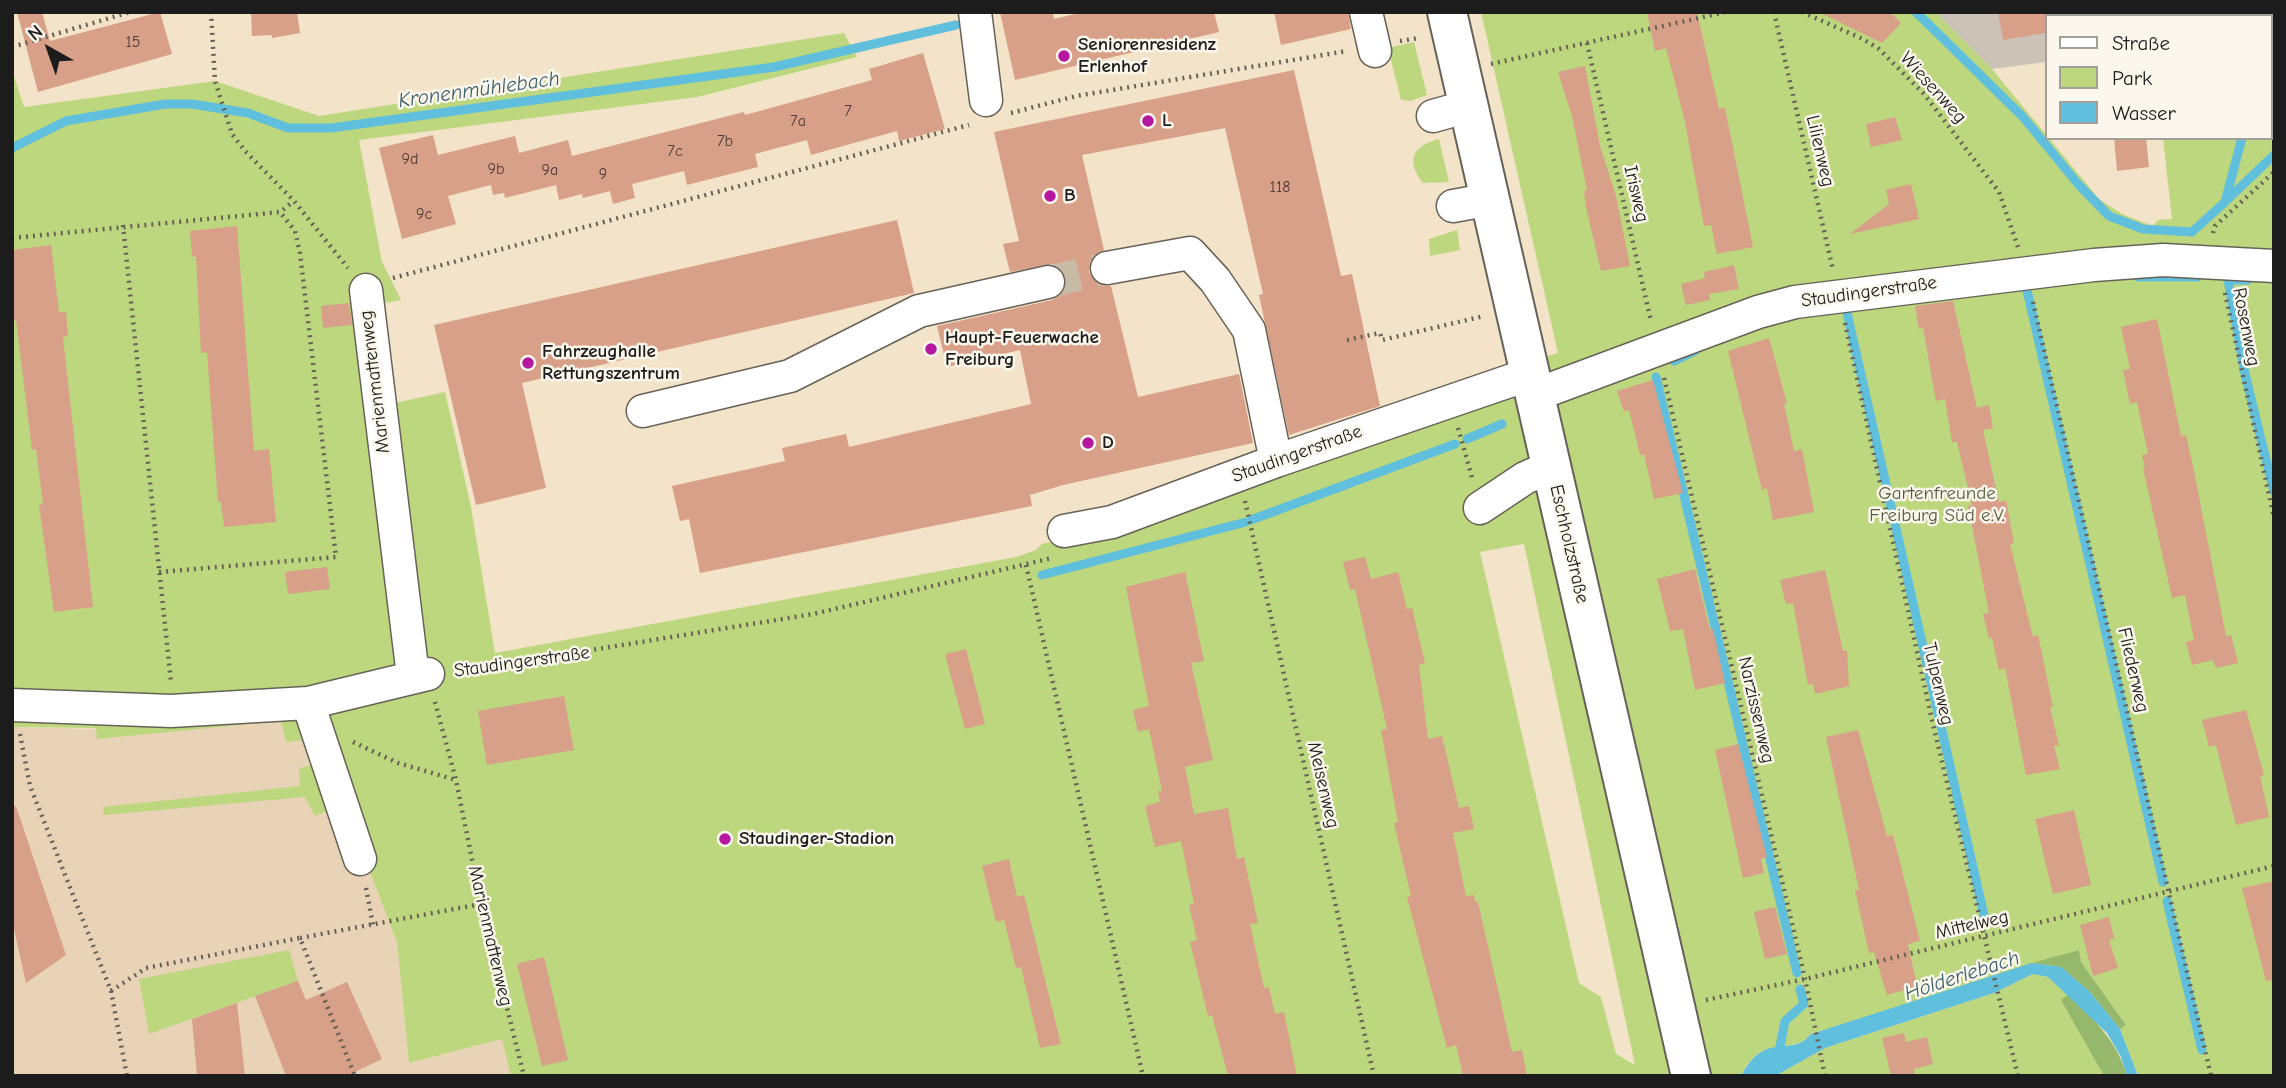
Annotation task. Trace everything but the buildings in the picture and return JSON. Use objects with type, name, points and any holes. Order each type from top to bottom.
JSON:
[{"type":"main road","name":"Eschholzstraße","points":[[1435,25],[1469,106],[1492,199],[1691,1076]]},
{"type":"street","points":[[975,12],[988,113]]},
{"type":"street","points":[[1366,12],[1375,49]]},
{"type":"street","points":[[1433,116],[1469,106]]},
{"type":"street","points":[[1453,206],[1492,199]]},
{"type":"street","points":[[1107,268],[1190,253],[1214,280],[1249,330],[1276,461]]},
{"type":"street","name":"Staudingerstraße","points":[[1064,531],[1112,522],[1276,461],[1533,385],[1658,352],[1758,312],[1794,302],[2026,272],[2163,261],[2274,266]]},
{"type":"street","points":[[643,411],[790,376],[919,311],[1048,282]]},
{"type":"street","name":"Marienmattenweg","points":[[366,290],[366,311],[420,675]]},
{"type":"street","points":[[1480,508],[1525,478],[1552,466]]},
{"type":"street","points":[[13,706],[171,711],[309,703],[420,675]]},
{"type":"street","points":[[309,703],[360,859]]},
{"type":"path","points":[[12,47],[130,12]]},
{"type":"path","name":"Marienmattenweg","points":[[211,12],[218,90],[229,127],[245,151],[294,201],[366,290]]},
{"type":"path","points":[[1482,66],[1726,12]]},
{"type":"path","name":"Lilienweg","points":[[1774,12],[1839,296]]},
{"type":"path","name":"Wiesenweg","points":[[1802,12],[1863,39],[1897,67],[1963,142],[1999,192],[2008,218]]},
{"type":"path","points":[[366,290],[383,281],[988,113],[1076,96],[1375,49],[1435,25]]},
{"type":"path","name":"Irisweg","points":[[1587,43],[1658,352]]},
{"type":"path","points":[[2213,263],[2215,226],[2274,173]]},
{"type":"path","points":[[12,238],[123,225],[280,212],[294,201]]},
{"type":"path","points":[[159,572],[335,556],[300,253],[295,230],[280,212]]},
{"type":"path","points":[[123,225],[171,711]]},
{"type":"path","name":"Rosenweg","points":[[2213,263],[2274,518]]},
{"type":"path","name":"Fliederweg","points":[[2026,272],[2211,1076]]},
{"type":"path","name":"Tulpenweg","points":[[1839,296],[1932,720],[2018,1076]]},
{"type":"path","points":[[1347,340],[1380,333],[1382,340],[1515,307]]},
{"type":"path","name":"Narzissenweg","points":[[1658,352],[1805,979],[1825,1076]]},
{"type":"path","points":[[1457,425],[1480,508]]},
{"type":"path","name":"Meisenweg","points":[[1245,500],[1374,1076]]},
{"type":"path","name":"Staudingerstraße","points":[[420,675],[601,650],[813,614],[1026,565],[1143,1076]]},
{"type":"path","name":"Marienmattenweg","points":[[420,675],[456,780],[481,904],[524,1076]]},
{"type":"path","points":[[13,706],[30,786],[111,991],[128,1076]]},
{"type":"path","points":[[351,740],[398,763],[456,780]]},
{"type":"path","points":[[360,859],[373,925]]},
{"type":"path","name":"Mittelweg","points":[[1676,1007],[1984,937],[2274,866]]},
{"type":"path","points":[[111,991],[146,968],[481,904]]},
{"type":"path","points":[[300,937],[355,1076]]},
{"type":"shaded area","points":[[1935,12],[2271,12],[2044,14],[2044,62],[1992,69]]},
{"type":"shaded area","points":[[326,707],[368,867],[397,942],[409,1063],[503,1039],[511,1076],[12,1076],[12,727],[90,729]]},
{"type":"green space","name":"Gartenfreunde Freiburg Süd e.V.","points":[[1481,12],[1935,12],[1992,69],[2044,132],[2044,140],[2050,140],[2099,199],[2122,214],[2153,226],[2158,220],[2172,219],[2163,140],[2272,140],[2274,12],[2274,1076],[2138,1076],[2120,1029],[2126,1025],[2081,962],[2079,950],[1811,1034],[1795,1044],[1767,1049],[1749,1063],[1741,1076],[511,1076],[502,1039],[409,1063],[397,942],[368,867],[326,707],[106,727],[294,716],[305,740],[286,742],[281,721],[97,739],[96,728],[12,727],[12,70],[24,107],[215,81],[319,116],[844,33],[857,57],[697,97],[359,140],[382,262],[401,300],[370,306],[386,405],[445,392],[471,507],[495,653],[1016,557],[1036,550],[1042,544],[1141,520],[1489,374],[1558,353]],"holes":[[[1524,544],[1635,1065],[1616,1054],[1601,997],[1579,983],[1480,552]]]},
{"type":"green space","points":[[1414,42],[1427,95],[1411,101],[1401,100],[1388,48]]},
{"type":"green space","points":[[1439,139],[1449,182],[1423,183],[1414,167],[1414,155],[1423,146]]},
{"type":"green space","points":[[1457,230],[1460,250],[1430,256],[1429,239]]},
{"type":"green space","points":[[313,765],[327,811],[315,816],[305,797],[104,815],[103,807],[300,786],[299,768]]},
{"type":"green space","points":[[289,950],[298,981],[149,1034],[139,979]]},
{"type":"green space","points":[[2079,950],[2081,962],[2126,1025],[2120,1029],[2089,991],[2061,967],[2032,963]]},
{"type":"green space","points":[[2033,974],[2048,977],[2068,995],[2062,1001],[2104,1076],[1775,1076],[1825,1048],[1994,993]]},
{"type":"green space","points":[[2068,995],[2111,1041],[2127,1076],[2104,1076],[2061,1000]]},
{"type":"water","points":[[2032,963],[2061,967],[2089,991],[2120,1029],[2138,1076],[2127,1076],[2121,1057],[2107,1033],[2048,977],[2033,974],[1994,993],[1825,1048],[1775,1076],[1741,1076],[1750,1062],[1769,1049],[1795,1044],[1811,1034]]},
{"type":"waterway","name":"Kronenmühlebach","points":[[1916,12],[2023,117],[2078,184],[2109,216],[2143,229],[2192,232],[2225,202],[2241,140]]},
{"type":"waterway","name":"Kronenmühlebach","points":[[2272,25],[2274,20]]},
{"type":"waterway","name":"Kronenmühlebach","points":[[12,148],[66,121],[165,104],[192,104],[248,113],[288,128],[331,128],[774,67],[956,25]]},
{"type":"waterway","name":"Kronenmühlebach","points":[[2227,200],[2274,155]]},
{"type":"waterway","points":[[2138,277],[2197,277]]},
{"type":"waterway","points":[[2248,280],[2228,280],[2245,374],[2274,492]]},
{"type":"waterway","points":[[2019,287],[2026,286],[2163,882]]},
{"type":"waterway","points":[[1848,304],[1845,304],[1986,924]]},
{"type":"waterway","points":[[1674,361],[1695,351]]},
{"type":"waterway","points":[[1656,377],[1797,973]]},
{"type":"waterway","points":[[1467,439],[1502,424]]},
{"type":"waterway","points":[[1251,520],[1455,444]]},
{"type":"waterway","points":[[1042,575],[1246,522]]},
{"type":"waterway","points":[[2167,901],[2202,1050]]},
{"type":"waterway","points":[[1778,1057],[1785,1021],[1804,1004],[1800,989]]},
{"type":"tunnel","points":[[1048,282],[1107,268]]},
{"type":"place","name":"Seniorenresidenz Erlenhof","points":[[1064,56]]},
{"type":"place","name":"L","points":[[1148,121]]},
{"type":"place","name":"B","points":[[1050,196]]},
{"type":"place","name":"Haupt-Feuerwache Freiburg","points":[[931,349]]},
{"type":"place","name":"Fahrzeughalle Rettungszentrum","points":[[528,363]]},
{"type":"place","name":"D","points":[[1088,443]]},
{"type":"place","name":"Staudinger-Stadion","points":[[725,839]]},
{"type":"water label","name":"Hölderlebach","points":[[1962,976]]}]
